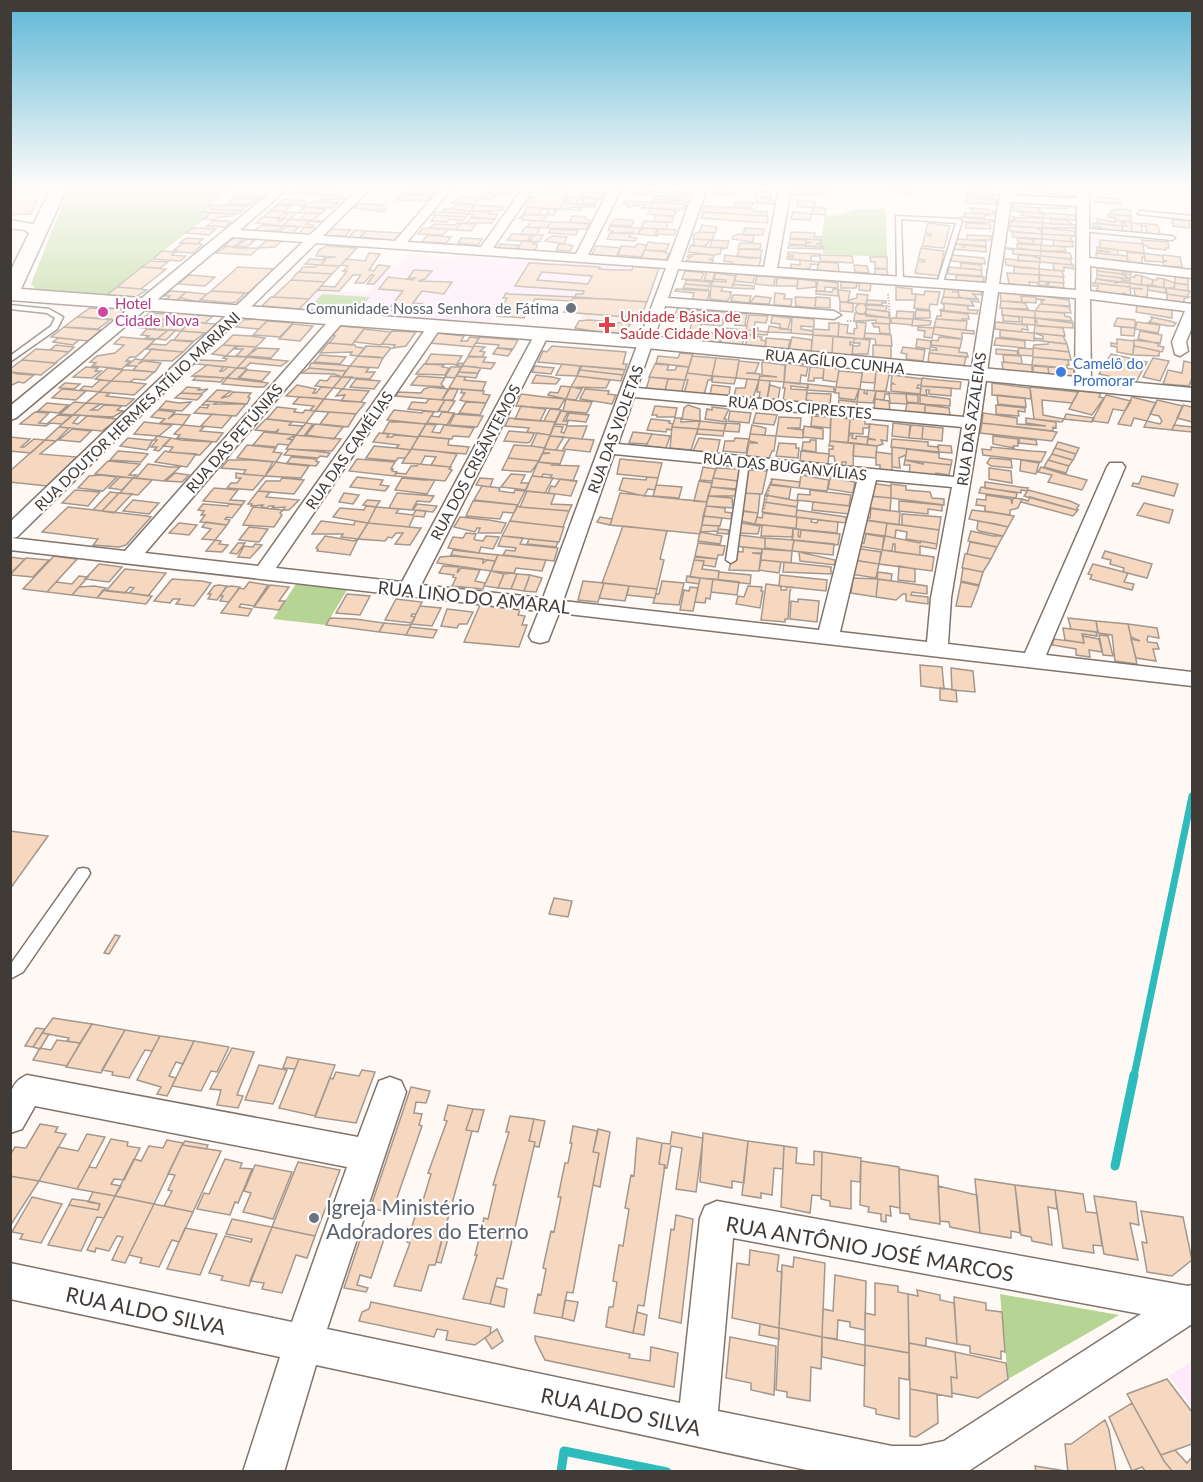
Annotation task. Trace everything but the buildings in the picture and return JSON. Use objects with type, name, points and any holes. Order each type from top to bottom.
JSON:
[{"type":"main road","points":[[10,294],[28,257]]},
{"type":"main road","name":"RUA AGÍLIO CUNHA","points":[[10,294],[646,342],[1192,395]]},
{"type":"street","points":[[10,415],[200,257]]},
{"type":"street","name":"RUA DOUTOR HERMES ATÍLIO MARIANI","points":[[10,532],[295,257]]},
{"type":"street","points":[[569,257],[1083,294],[1192,309],[1179,342],[1180,351]]},
{"type":"street","name":"RUA DAS VIOLETAS","points":[[540,636],[677,257]]},
{"type":"street","points":[[770,272],[773,257]]},
{"type":"street","name":"RUA DAS AZALEIAS","points":[[937,650],[941,598],[972,423],[977,374],[996,257]]},
{"type":"street","points":[[1083,257],[1083,384]]},
{"type":"street","points":[[1083,261],[1192,274]]},
{"type":"street","points":[[661,302],[834,315]]},
{"type":"street","name":"RUA DAS PETÚNIAS","points":[[130,558],[338,319]]},
{"type":"street","name":"RUA DAS CAMÉLIAS","points":[[263,573],[435,326]]},
{"type":"street","name":"RUA DOS CRISÂNTEMOS","points":[[408,590],[542,334]]},
{"type":"street","name":"RUA DOS CIPRESTES","points":[[628,392],[972,423]]},
{"type":"street","name":"RUA DAS BUGANVÍLIAS","points":[[608,448],[962,483]]},
{"type":"street","points":[[1032,661],[1116,467]]},
{"type":"street","points":[[828,637],[868,474]]},
{"type":"street","name":"RUA LINO DO AMARAL","points":[[10,544],[1192,679]]},
{"type":"street","points":[[10,1118],[27,1090],[368,1155]]},
{"type":"street","points":[[263,1472],[303,1343],[390,1092]]},
{"type":"street","name":"RUA ANTÔNIO JOSÉ MARCOS","points":[[697,1427],[717,1218],[1191,1304]]},
{"type":"street","name":"RUA ALDO SILVA","points":[[10,1281],[697,1427],[899,1468],[917,1469],[939,1464],[992,1434],[1191,1304]]},
{"type":"lane","points":[[893,281],[895,257]]},
{"type":"lane","points":[[940,284],[948,257]]},
{"type":"lane","points":[[10,307],[50,311],[59,317],[54,327],[10,360]]},
{"type":"lane","points":[[731,560],[745,462]]},
{"type":"lane","points":[[10,973],[18,968],[83,873]]},
{"type":"path","points":[[890,317],[893,281]]},
{"type":"path","points":[[764,509],[775,465]]},
{"type":"shaded area","points":[[405,257],[495,257],[659,268],[647,302],[506,293],[488,324],[386,316],[375,312],[365,315],[298,310],[318,290],[367,293],[390,266],[397,266]]},
{"type":"shaded area","name":"Unidade Básica de Saúde Cidade Nova I","points":[[584,313],[640,318],[634,335],[573,332]]},
{"type":"shaded area","points":[[1192,1361],[1192,1407],[1169,1376]]},
{"type":"green space","points":[[42,257],[156,257],[106,296],[44,292],[31,284]]},
{"type":"green space","points":[[322,294],[370,297],[359,311],[310,307]]},
{"type":"green space","points":[[296,584],[347,590],[326,625],[273,619]]},
{"type":"green space","points":[[1000,1294],[1119,1315],[1008,1379]]},
{"type":"waterway","points":[[1134,1076],[1192,796]]},
{"type":"waterway","points":[[1115,1166],[1134,1075]]},
{"type":"waterway","points":[[561,1472],[564,1451],[667,1472]]},
{"type":"place","name":"Comunidade Nossa Senhora de Fátima","points":[[571,308]]},
{"type":"place","name":"Hotel Cidade Nova","points":[[103,312]]},
{"type":"place","name":"Unidade Básica de Saúde Cidade Nova I","points":[[607,325]]},
{"type":"place","name":"Camelô do Promorar","points":[[1061,372]]},
{"type":"place","name":"Igreja Ministério Adoradores do Eterno","points":[[314,1218]]}]
